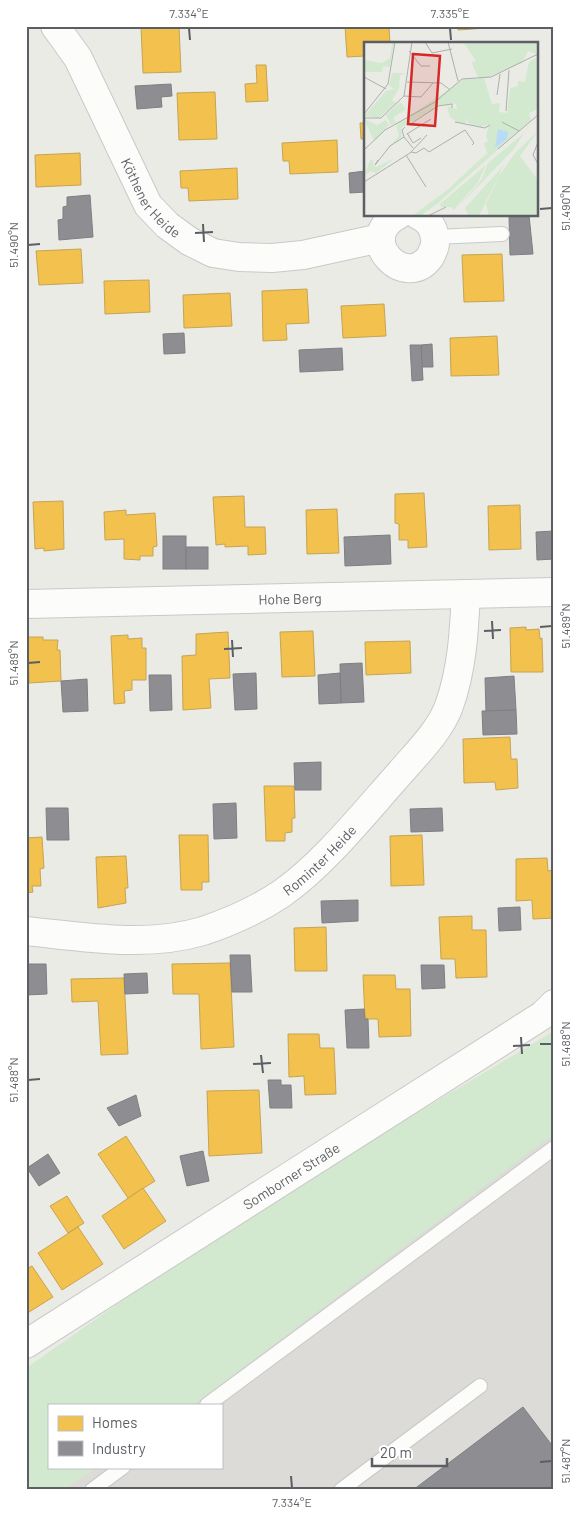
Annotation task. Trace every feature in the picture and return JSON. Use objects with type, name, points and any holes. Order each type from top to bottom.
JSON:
[{"type":"street","name":"Köthener Heide","points":[[54,26],[78,58],[148,204],[167,225],[189,241],[213,253],[239,258],[272,258],[303,256],[381,238]]},
{"type":"street","points":[[397,216],[386,225],[381,238],[384,254],[390,261],[405,268],[416,266],[427,260],[433,252],[428,222]]},
{"type":"street","name":"Hohe Berg","points":[[26,604],[554,592]]},
{"type":"street","name":"Rominter Heide","points":[[26,931],[105,940],[157,939],[201,931],[236,919],[282,893],[356,824],[429,739],[448,708],[461,660],[466,594]]},
{"type":"street","name":"Somborner Straße","points":[[26,1344],[543,1015],[554,1004]]},
{"type":"lane","points":[[428,222],[502,234]]},
{"type":"lane","points":[[209,1404],[554,1148]]},
{"type":"lane","points":[[341,1490],[480,1386]]},
{"type":"lane","points":[[92,1490],[122,1468]]},
{"type":"shaded area","points":[[554,1031],[554,1490],[26,1490],[26,1368]]},
{"type":"green space","points":[[554,1031],[554,1134],[194,1404],[48,1404],[48,1468],[96,1468],[63,1490],[26,1490],[26,1368],[239,1219]]},
{"type":"building: Homes","points":[[179,26],[181,72],[143,73],[141,27]]},
{"type":"building: Homes","points":[[345,26],[389,26],[390,42],[364,42],[364,56],[347,57]]},
{"type":"building: Homes","points":[[458,26],[501,26],[501,27],[458,30]]},
{"type":"building: Homes","points":[[256,65],[266,65],[268,101],[246,102],[245,84],[257,83]]},
{"type":"building: Homes","points":[[215,92],[217,139],[179,140],[177,93]]},
{"type":"building: Homes","points":[[360,123],[364,123],[364,139],[361,139]]},
{"type":"building: Homes","points":[[337,140],[338,172],[290,174],[289,161],[283,161],[282,143]]},
{"type":"building: Homes","points":[[80,153],[81,185],[36,187],[35,155]]},
{"type":"building: Homes","points":[[237,168],[238,199],[189,201],[188,188],[181,188],[180,171]]},
{"type":"building: Homes","points":[[81,249],[83,283],[39,285],[36,251]]},
{"type":"building: Homes","points":[[502,254],[504,301],[464,302],[462,255]]},
{"type":"building: Homes","points":[[149,280],[150,312],[105,314],[104,281]]},
{"type":"building: Homes","points":[[307,289],[309,323],[286,324],[287,340],[263,341],[262,291]]},
{"type":"building: Homes","points":[[230,293],[232,326],[184,328],[183,295]]},
{"type":"building: Homes","points":[[384,304],[386,336],[343,338],[341,306]]},
{"type":"building: Homes","points":[[497,336],[499,375],[451,376],[450,338]]},
{"type":"building: Homes","points":[[424,493],[427,547],[408,548],[408,540],[399,540],[399,524],[395,523],[395,494]]},
{"type":"building: Homes","points":[[244,496],[245,527],[265,527],[266,554],[248,555],[248,546],[225,547],[225,544],[216,545],[213,497]]},
{"type":"building: Homes","points":[[63,501],[64,549],[44,551],[44,548],[35,549],[33,502]]},
{"type":"building: Homes","points":[[520,505],[521,549],[489,550],[488,506]]},
{"type":"building: Homes","points":[[337,509],[339,553],[307,554],[306,510]]},
{"type":"building: Homes","points":[[126,510],[126,515],[155,513],[157,546],[153,547],[153,556],[140,556],[140,560],[124,559],[124,539],[105,540],[104,512]]},
{"type":"building: Homes","points":[[526,627],[526,630],[539,629],[540,639],[542,638],[543,672],[511,672],[510,628]]},
{"type":"building: Homes","points":[[313,631],[315,676],[282,677],[280,632]]},
{"type":"building: Homes","points":[[228,632],[230,678],[209,679],[211,708],[183,710],[182,656],[196,655],[196,634]]},
{"type":"building: Homes","points":[[128,635],[128,639],[142,638],[142,648],[146,648],[146,680],[132,680],[132,690],[124,691],[125,703],[114,704],[111,636]]},
{"type":"building: Homes","points":[[28,637],[58,640],[57,650],[60,650],[61,681],[29,683]]},
{"type":"building: Homes","points":[[410,641],[411,673],[366,675],[365,642]]},
{"type":"building: Homes","points":[[510,737],[511,759],[517,759],[518,788],[496,790],[495,782],[464,783],[463,739]]},
{"type":"building: Homes","points":[[264,786],[294,786],[295,818],[292,818],[292,832],[285,833],[285,841],[266,841]]},
{"type":"building: Homes","points":[[179,835],[208,835],[209,882],[202,882],[202,890],[181,890]]},
{"type":"building: Homes","points":[[422,835],[424,885],[391,886],[390,836]]},
{"type":"building: Homes","points":[[42,837],[44,868],[40,869],[41,886],[32,886],[33,892],[26,893],[26,838]]},
{"type":"building: Homes","points":[[126,856],[128,888],[125,888],[126,903],[98,908],[96,857]]},
{"type":"building: Homes","points":[[547,858],[548,871],[554,870],[554,918],[533,919],[532,900],[516,901],[516,859]]},
{"type":"building: Homes","points":[[472,916],[472,930],[486,930],[487,977],[456,978],[455,959],[441,959],[439,917]]},
{"type":"building: Homes","points":[[326,927],[327,971],[295,971],[294,928]]},
{"type":"building: Homes","points":[[230,963],[234,1047],[201,1049],[199,994],[173,994],[172,964]]},
{"type":"building: Homes","points":[[363,975],[395,975],[396,989],[410,989],[411,1036],[379,1037],[378,1019],[365,1019]]},
{"type":"building: Homes","points":[[124,978],[128,1054],[101,1055],[98,1001],[72,1002],[71,979]]},
{"type":"building: Homes","points":[[288,1034],[319,1034],[320,1048],[334,1048],[336,1094],[305,1095],[304,1076],[289,1077]]},
{"type":"building: Homes","points":[[259,1090],[262,1153],[209,1156],[207,1091]]},
{"type":"building: Homes","points":[[126,1136],[155,1181],[128,1198],[98,1154]]},
{"type":"building: Homes","points":[[143,1188],[166,1221],[124,1249],[102,1216]]},
{"type":"building: Homes","points":[[67,1196],[84,1223],[68,1233],[50,1206]]},
{"type":"building: Homes","points":[[78,1227],[103,1264],[62,1290],[38,1253]]},
{"type":"building: Homes","points":[[32,1266],[53,1297],[26,1314],[26,1269]]},
{"type":"building: Industry","points":[[102,26],[130,26],[130,28],[102,28]]},
{"type":"building: Industry","points":[[171,84],[172,96],[161,97],[162,107],[137,109],[135,86]]},
{"type":"building: Industry","points":[[364,171],[364,192],[350,193],[349,173]]},
{"type":"building: Industry","points":[[90,195],[93,237],[59,240],[58,220],[63,219],[63,207],[67,206],[67,197]]},
{"type":"building: Industry","points":[[509,216],[529,216],[533,254],[510,255]]},
{"type":"building: Industry","points":[[184,333],[185,353],[164,354],[163,334]]},
{"type":"building: Industry","points":[[432,344],[433,367],[422,367],[421,345]]},
{"type":"building: Industry","points":[[410,345],[421,345],[423,380],[412,381]]},
{"type":"building: Industry","points":[[342,348],[343,370],[300,372],[299,350]]},
{"type":"building: Industry","points":[[554,531],[554,559],[537,560],[536,532]]},
{"type":"building: Industry","points":[[390,535],[391,564],[345,566],[344,537]]},
{"type":"building: Industry","points":[[163,536],[186,536],[186,569],[163,569]]},
{"type":"building: Industry","points":[[186,547],[208,547],[208,569],[186,569]]},
{"type":"building: Industry","points":[[362,663],[364,702],[341,703],[340,664]]},
{"type":"building: Industry","points":[[256,673],[257,709],[235,710],[233,674]]},
{"type":"building: Industry","points":[[340,673],[341,703],[319,704],[318,675]]},
{"type":"building: Industry","points":[[149,675],[171,675],[172,710],[150,711]]},
{"type":"building: Industry","points":[[514,676],[516,710],[486,712],[485,678]]},
{"type":"building: Industry","points":[[87,679],[88,711],[63,712],[61,681]]},
{"type":"building: Industry","points":[[516,710],[517,734],[483,735],[482,711]]},
{"type":"building: Industry","points":[[321,762],[321,790],[295,790],[294,763]]},
{"type":"building: Industry","points":[[236,803],[237,838],[214,839],[213,804]]},
{"type":"building: Industry","points":[[46,808],[68,808],[69,840],[47,840]]},
{"type":"building: Industry","points":[[442,808],[443,831],[411,832],[410,809]]},
{"type":"building: Industry","points":[[358,900],[358,921],[322,923],[321,901]]},
{"type":"building: Industry","points":[[520,907],[521,930],[499,931],[498,908]]},
{"type":"building: Industry","points":[[230,955],[250,955],[252,992],[232,992]]},
{"type":"building: Industry","points":[[26,964],[46,964],[47,994],[26,995]]},
{"type":"building: Industry","points":[[421,965],[444,965],[445,988],[422,989]]},
{"type":"building: Industry","points":[[147,973],[148,993],[125,994],[124,974]]},
{"type":"building: Industry","points":[[364,1009],[365,1019],[368,1019],[369,1048],[347,1048],[345,1010]]},
{"type":"building: Industry","points":[[268,1080],[281,1080],[281,1085],[291,1085],[292,1108],[270,1108]]},
{"type":"building: Industry","points":[[136,1095],[141,1116],[119,1126],[107,1108]]},
{"type":"building: Industry","points":[[203,1151],[209,1181],[187,1186],[180,1156]]},
{"type":"building: Industry","points":[[48,1154],[60,1173],[39,1186],[27,1168]]},
{"type":"building: Industry","points":[[523,1407],[554,1448],[554,1490],[413,1490]]}]
